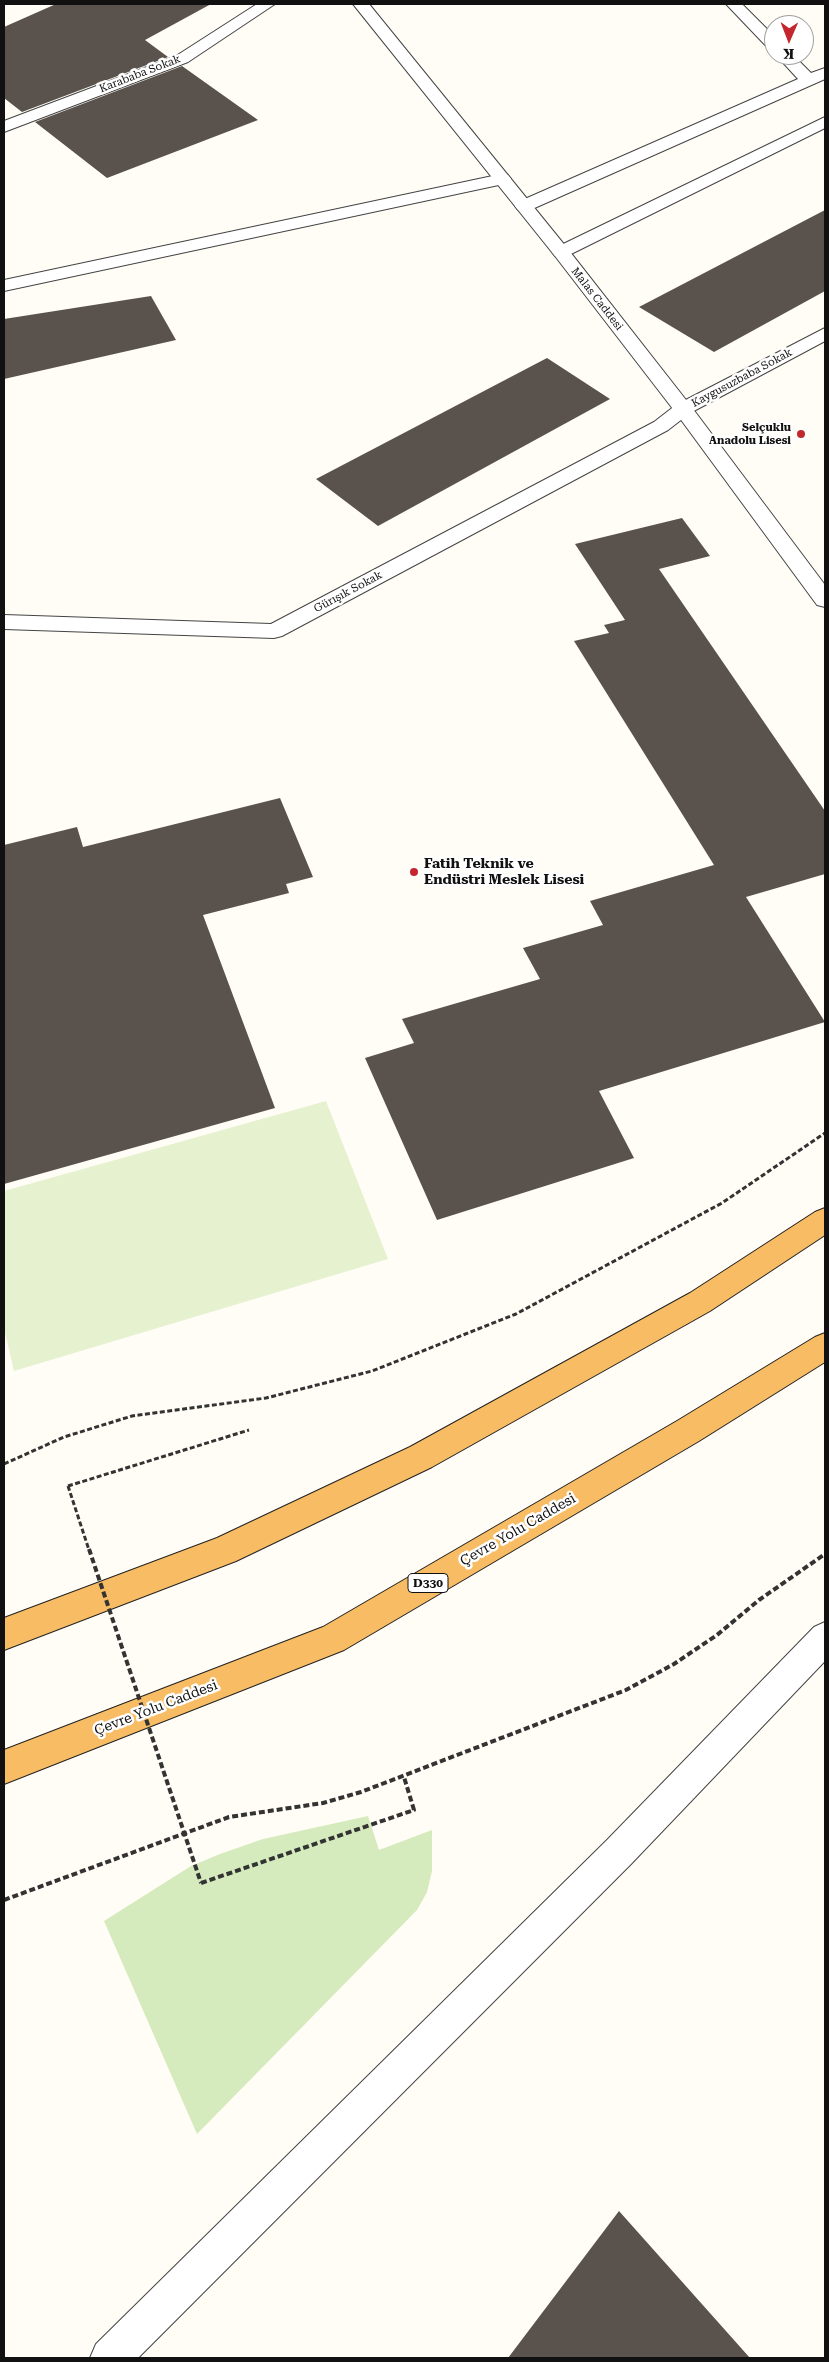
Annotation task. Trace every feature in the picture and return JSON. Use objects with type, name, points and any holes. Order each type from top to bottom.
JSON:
[{"type":"highway","points":[[4,1634],[225,1550],[421,1457],[700,1302],[825,1220]]},
{"type":"highway","name":"Çevre Yolu Caddesi","points":[[4,1767],[333,1639],[688,1431],[825,1346]]},
{"type":"street","name":"Karababa Sokak","points":[[4,127],[182,59],[267,4]]},
{"type":"street","name":"Malas Caddesi","points":[[362,4],[561,252],[683,409],[825,600]]},
{"type":"street","points":[[734,4],[764,35]]},
{"type":"street","points":[[794,65],[809,81]]},
{"type":"street","points":[[524,206],[825,73]]},
{"type":"street","points":[[561,252],[825,122]]},
{"type":"street","points":[[4,286],[502,179]]},
{"type":"street","name":"Kaygusuzbaba Sokak","points":[[661,426],[683,409],[825,334]]},
{"type":"street","name":"Gürışık Sokak","points":[[4,622],[274,631],[661,426]]},
{"type":"street","points":[[110,2358],[612,1859],[825,1638]]},
{"type":"path","points":[[4,1464],[64,1437],[132,1416],[266,1398],[372,1371],[516,1314],[722,1203],[825,1133]]},
{"type":"path","points":[[249,1430],[68,1486],[201,1883],[414,1810],[404,1777]]},
{"type":"path","points":[[4,1900],[229,1817],[323,1803],[404,1777],[626,1690],[674,1664],[710,1640],[759,1600],[825,1554]]},
{"type":"green space","points":[[326,1101],[388,1259],[14,1371],[4,1328],[4,1191]]},
{"type":"green space","points":[[368,1816],[379,1850],[432,1830],[432,1871],[427,1892],[417,1910],[197,2134],[104,1921],[191,1866],[220,1854],[263,1839]]},
{"type":"building","points":[[56,4],[211,4],[145,40],[168,57],[22,112],[4,98],[4,27]]},
{"type":"building","points":[[182,66],[258,120],[107,178],[35,122]]},
{"type":"building","points":[[825,210],[825,291],[714,352],[639,307]]},
{"type":"building","points":[[151,296],[176,340],[4,379],[4,319]]},
{"type":"building","points":[[547,358],[610,399],[378,526],[316,479]]},
{"type":"building","points":[[682,518],[710,556],[659,569],[825,811],[825,874],[746,897],[825,1022],[599,1091],[634,1158],[437,1220],[365,1058],[414,1043],[402,1019],[540,979],[523,948],[603,925],[590,901],[714,865],[574,641],[609,633],[604,625],[625,620],[575,544]]},
{"type":"building","points":[[280,798],[313,877],[286,884],[289,893],[203,915],[275,1108],[4,1184],[4,845],[77,827],[83,847]]},
{"type":"building","points":[[619,2211],[750,2358],[508,2358]]},
{"type":"place","name":"Selçuklu Anadolu Lisesi","points":[[801,434]]},
{"type":"place","name":"Fatih Teknik ve Endüstri Meslek Lisesi","points":[[414,872]]}]
